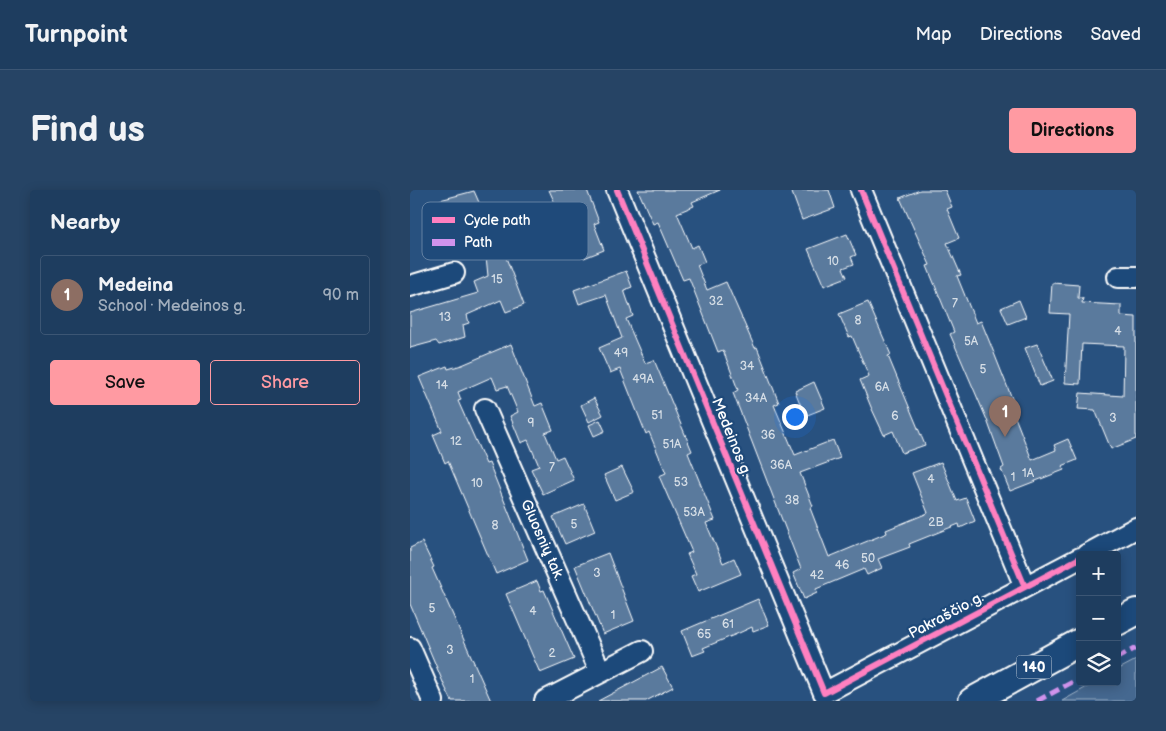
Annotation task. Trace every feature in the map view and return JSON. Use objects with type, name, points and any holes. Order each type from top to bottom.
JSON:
[{"type":"main road","points":[[1121,620],[1136,612]]},
{"type":"main road","name":"140","points":[[972,701],[1076,644]]},
{"type":"street","name":"Medeinos g.","points":[[617,190],[824,693]]},
{"type":"street","points":[[861,190],[1025,587]]},
{"type":"street","points":[[410,286],[454,273]]},
{"type":"street","name":"Gluosnių tak.","points":[[485,409],[600,671]]},
{"type":"street","points":[[1093,551],[1136,528]]},
{"type":"street","name":"Pakraščio g.","points":[[824,693],[1076,560]]},
{"type":"street","points":[[410,648],[433,701]]},
{"type":"street","points":[[545,701],[642,651]]},
{"type":"shaded area","points":[[1136,660],[1136,701],[1062,701],[1089,686],[1121,686],[1121,668]]},
{"type":"building","points":[[549,190],[587,190],[599,222],[594,224],[604,250],[588,256],[588,202],[554,202]]},
{"type":"building","points":[[638,190],[720,190],[692,202],[694,206],[677,213],[692,248],[698,245],[705,262],[697,265],[707,290],[726,282],[755,348],[757,347],[779,403],[774,405],[795,455],[833,440],[840,458],[800,473],[813,506],[810,508],[829,557],[887,533],[886,530],[928,513],[912,473],[941,462],[957,501],[966,498],[975,521],[960,528],[959,524],[909,544],[910,547],[878,559],[882,568],[867,575],[864,569],[816,589],[817,593],[804,599],[793,573],[801,569],[733,393],[738,390],[723,350],[718,352],[689,278],[683,280],[658,222],[653,224]]},
{"type":"building","points":[[791,190],[829,190],[835,208],[802,220]]},
{"type":"building","points":[[920,190],[945,190],[952,207],[947,209],[959,238],[947,243],[961,275],[957,276],[976,323],[981,321],[1017,411],[1013,412],[1032,460],[1056,450],[1054,445],[1068,439],[1077,460],[1062,466],[1064,470],[1010,491],[1001,469],[1004,467],[987,420],[950,334],[954,332],[927,266],[930,265],[900,198]]},
{"type":"building","points":[[474,191],[479,202],[441,202],[440,200]]},
{"type":"building","points":[[847,234],[856,255],[851,257],[854,264],[843,268],[847,277],[824,286],[808,249]]},
{"type":"building","points":[[486,260],[507,260],[524,305],[506,312],[501,300],[467,315],[469,323],[463,325],[465,337],[439,345],[436,341],[410,348],[410,313],[478,293],[474,282],[488,276]]},
{"type":"building","points":[[626,271],[632,287],[624,290],[633,316],[626,319],[645,363],[654,360],[692,451],[688,453],[715,520],[706,523],[723,563],[734,558],[741,574],[698,592],[691,576],[696,574],[687,554],[692,552],[659,476],[666,473],[649,432],[646,434],[620,369],[610,373],[599,348],[622,338],[606,295],[579,304],[574,290]]},
{"type":"building","points":[[1052,283],[1079,285],[1078,298],[1083,298],[1082,303],[1121,305],[1121,316],[1136,317],[1136,439],[1111,449],[1095,410],[1078,409],[1080,393],[1123,396],[1124,346],[1082,344],[1080,384],[1065,383],[1069,314],[1050,313]]},
{"type":"building","points":[[1019,300],[1026,317],[1008,324],[1001,308]]},
{"type":"building","points":[[868,302],[891,355],[888,356],[925,445],[902,453],[893,431],[884,435],[871,407],[860,380],[869,376],[852,336],[849,337],[839,314]]},
{"type":"building","points":[[511,344],[535,406],[542,403],[553,430],[545,433],[556,459],[563,456],[574,480],[543,494],[531,469],[539,466],[528,440],[521,443],[510,416],[518,412],[507,386],[497,389],[492,377],[458,392],[461,400],[458,401],[486,464],[489,463],[528,560],[496,574],[448,461],[445,463],[433,435],[442,431],[419,377],[447,366],[448,369],[462,365]]},
{"type":"building","points":[[1037,344],[1053,381],[1040,386],[1025,348]]},
{"type":"building","points":[[814,382],[825,408],[805,416],[795,391]]},
{"type":"building","points":[[594,398],[603,415],[589,422],[581,405]]},
{"type":"building","points":[[600,420],[605,431],[594,436],[589,425]]},
{"type":"building","points":[[622,467],[634,492],[615,500],[604,475]]},
{"type":"building","points":[[584,504],[595,531],[565,544],[553,517]]},
{"type":"building","points":[[422,542],[491,701],[452,701],[445,687],[410,604],[410,548]]},
{"type":"building","points":[[608,553],[634,621],[603,634],[575,566]]},
{"type":"building","points":[[537,581],[541,591],[544,590],[574,659],[540,673],[506,594]]},
{"type":"building","points":[[758,599],[769,625],[753,631],[752,627],[703,648],[705,651],[692,656],[682,631]]},
{"type":"building","points":[[662,667],[673,687],[646,701],[598,701]]},
{"type":"marked path","points":[[1121,656],[1136,648]]},
{"type":"marked path","points":[[1037,701],[1076,680]]},
{"type":"cycle path","points":[[617,190],[824,693],[1076,560]]},
{"type":"cycle path","points":[[861,190],[1025,587]]},
{"type":"place","name":"Medeina","points":[[1005,437]]}]
